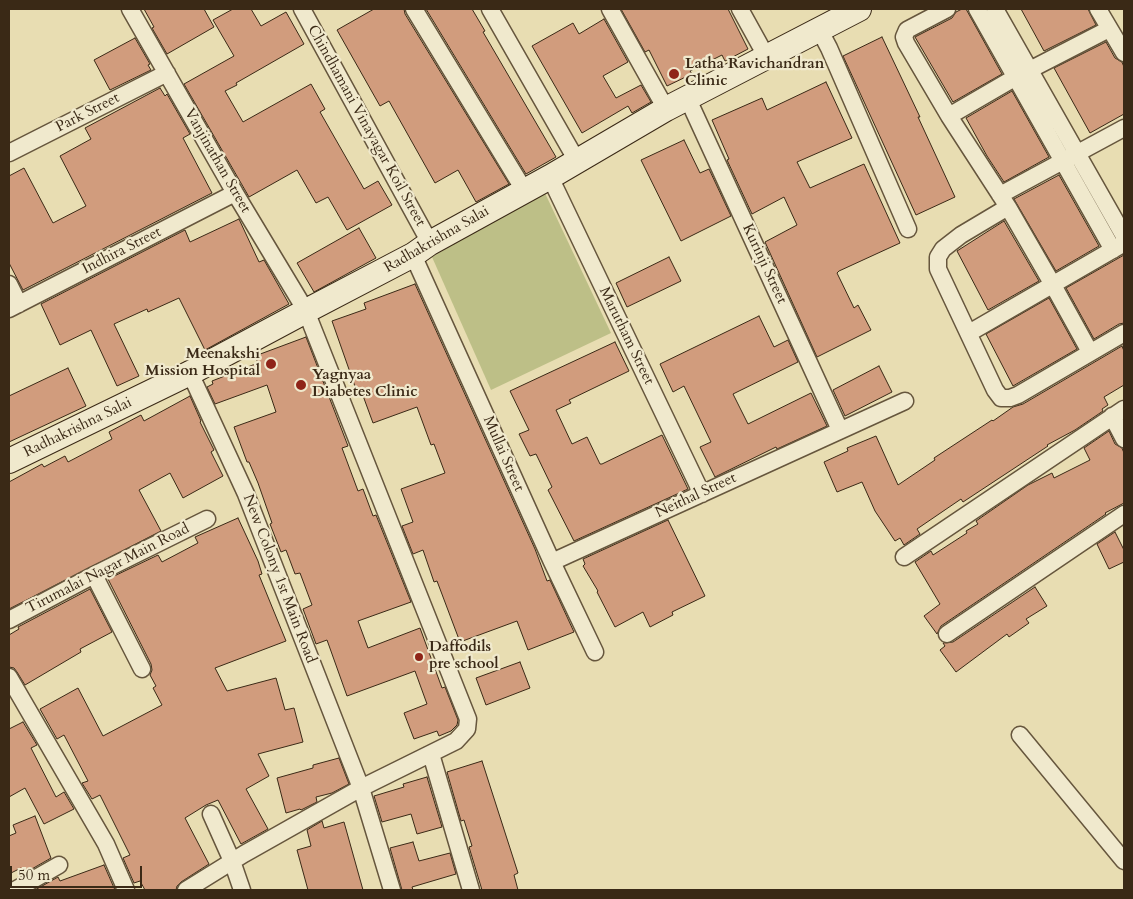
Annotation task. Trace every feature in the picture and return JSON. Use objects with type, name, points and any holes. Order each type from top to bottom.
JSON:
[{"type":"street","name":"Vanjinathan Street","points":[[130,9],[235,193],[306,311],[468,719],[467,729],[456,741],[361,788],[232,861],[186,890]]},
{"type":"street","name":"Chindhamani Vinayagar Koil Street","points":[[302,9],[422,249]]},
{"type":"street","points":[[414,9],[524,190]]},
{"type":"street","points":[[490,9],[577,161]]},
{"type":"street","points":[[610,9],[666,109]]},
{"type":"street","points":[[740,9],[766,56]]},
{"type":"street","name":"Radhakrishna Salai","points":[[9,461],[190,373],[422,249],[666,109],[859,9]]},
{"type":"street","points":[[946,9],[907,30],[904,37],[906,43],[949,116],[1004,201],[1090,352]]},
{"type":"street","points":[[969,333],[1118,247],[1071,158],[1023,74],[977,9]]},
{"type":"street","points":[[995,9],[1023,74]]},
{"type":"street","points":[[1098,9],[1124,53]]},
{"type":"street","points":[[820,29],[908,229]]},
{"type":"street","points":[[949,116],[1023,74],[1109,29]]},
{"type":"street","name":"Park Street","points":[[9,153],[167,73]]},
{"type":"street","name":"Kurinji Street","points":[[687,98],[840,430]]},
{"type":"street","points":[[1124,128],[1071,158],[1004,201],[944,249],[938,257],[938,269],[995,390],[1001,398],[1010,398],[1018,395],[1124,333]]},
{"type":"street","points":[[1071,158],[1124,236]]},
{"type":"street","name":"Marutham Street","points":[[550,177],[702,494]]},
{"type":"street","name":"Indhira Street","points":[[14,307],[235,193]]},
{"type":"street","name":"Mullai Street","points":[[422,249],[552,562],[595,652]]},
{"type":"street","points":[[9,284],[14,307]]},
{"type":"street","name":"New Colony 1st Main Road","points":[[190,373],[246,494],[361,788],[392,890]]},
{"type":"street","name":"Neithal Street","points":[[552,562],[905,401]]},
{"type":"street","points":[[904,557],[1118,413],[1124,439]]},
{"type":"street","points":[[947,634],[1124,514]]},
{"type":"street","name":"Tirumalai Nagar Main Road","points":[[9,620],[207,519]]},
{"type":"street","points":[[94,575],[142,670]]},
{"type":"street","points":[[9,677],[106,844],[126,890]]},
{"type":"street","points":[[1020,735],[1124,861]]},
{"type":"street","points":[[431,754],[471,890]]},
{"type":"street","points":[[211,814],[232,861],[242,890]]},
{"type":"street","points":[[15,890],[59,865]]},
{"type":"green space","points":[[544,191],[611,333],[491,390],[432,257]]},
{"type":"building","points":[[144,9],[204,9],[214,27],[167,54],[152,28],[154,27]]},
{"type":"building","points":[[233,9],[251,9],[261,26],[286,12],[304,44],[225,91],[243,122],[311,84],[325,109],[320,112],[364,189],[378,181],[392,205],[347,230],[328,197],[316,203],[297,170],[249,197],[184,84],[234,56],[213,20]]},
{"type":"building","points":[[374,9],[404,9],[405,14],[509,184],[476,202],[458,170],[435,183],[389,101],[380,106],[337,30]]},
{"type":"building","points":[[426,9],[472,9],[485,31],[483,32],[556,157],[526,174]]},
{"type":"building","points":[[621,9],[728,9],[748,49],[725,61],[722,55],[690,71],[692,74],[667,86],[649,50],[645,52]]},
{"type":"building","points":[[966,9],[1002,74],[953,102],[915,37],[952,18],[956,12]]},
{"type":"building","points":[[1021,9],[1088,9],[1096,25],[1044,51]]},
{"type":"building","points":[[604,19],[628,62],[603,76],[616,98],[641,85],[651,102],[632,113],[628,106],[582,133],[532,46],[573,23],[579,34]]},
{"type":"building","points":[[882,37],[955,197],[916,215],[843,56]]},
{"type":"building","points":[[135,38],[150,64],[148,65],[151,70],[110,90],[94,60]]},
{"type":"building","points":[[1106,42],[1115,58],[1122,62],[1124,67],[1124,114],[1090,133],[1054,68]]},
{"type":"building","points":[[826,82],[852,138],[797,162],[810,188],[864,164],[900,243],[837,273],[854,308],[858,305],[871,330],[817,357],[765,242],[797,225],[784,197],[752,214],[727,160],[729,159],[712,120],[762,98],[767,110]]},
{"type":"building","points":[[160,88],[165,96],[167,94],[190,134],[183,138],[212,193],[23,290],[9,263],[9,176],[24,168],[53,223],[86,206],[60,156],[91,139],[85,128]]},
{"type":"building","points":[[1012,91],[1049,157],[1004,182],[966,118]]},
{"type":"building","points":[[684,140],[700,173],[709,169],[731,216],[681,241],[641,160]]},
{"type":"building","points":[[1059,175],[1099,246],[1056,271],[1014,199]]},
{"type":"building","points":[[239,219],[259,262],[264,260],[289,304],[205,350],[179,298],[148,312],[147,309],[114,324],[139,376],[117,386],[91,330],[60,345],[41,304],[185,230],[190,242]]},
{"type":"building","points":[[1004,221],[1039,281],[988,310],[957,251]]},
{"type":"building","points":[[359,228],[376,258],[314,292],[297,263]]},
{"type":"building","points":[[1124,255],[1124,323],[1094,339],[1066,288]]},
{"type":"building","points":[[669,257],[681,281],[627,307],[616,283]]},
{"type":"building","points":[[415,284],[535,549],[547,581],[550,580],[574,632],[528,650],[517,621],[460,642],[437,581],[434,582],[423,550],[413,554],[402,526],[413,522],[401,489],[445,473],[434,444],[431,445],[417,407],[373,423],[362,393],[358,395],[332,321],[366,309],[364,303]]},
{"type":"building","points":[[1049,298],[1077,349],[1013,386],[986,334]]},
{"type":"building","points":[[759,316],[774,347],[788,340],[798,362],[733,394],[748,424],[811,393],[827,426],[777,449],[776,447],[715,477],[700,447],[711,442],[684,386],[673,392],[660,364]]},
{"type":"building","points":[[306,337],[348,446],[342,448],[358,491],[363,489],[373,516],[376,515],[411,602],[358,621],[368,648],[420,628],[442,688],[445,687],[458,720],[457,725],[451,731],[439,736],[437,731],[414,739],[404,713],[427,704],[415,671],[347,696],[327,640],[316,644],[303,609],[312,605],[300,573],[295,574],[286,550],[281,552],[270,524],[272,523],[258,483],[249,462],[247,462],[234,427],[276,412],[267,385],[215,404],[207,387],[213,384],[212,381],[258,363],[255,356]]},
{"type":"building","points":[[615,342],[629,371],[569,400],[571,403],[556,410],[572,444],[587,437],[600,464],[602,464],[662,435],[688,489],[574,541],[548,490],[552,487],[536,454],[530,456],[519,434],[529,430],[510,391]]},
{"type":"building","points":[[1122,346],[1124,351],[1124,385],[1104,397],[1108,405],[1102,409],[1103,411],[1075,430],[1047,445],[963,502],[961,499],[917,529],[920,534],[904,545],[900,538],[895,541],[875,511],[862,482],[837,492],[824,462],[848,451],[847,448],[876,436],[898,485],[935,460],[934,458],[992,420]]},
{"type":"building","points":[[879,366],[892,392],[845,416],[833,390]]},
{"type":"building","points":[[68,368],[86,406],[9,442],[9,396]]},
{"type":"building","points":[[190,396],[214,450],[211,452],[223,476],[183,498],[170,473],[139,490],[161,531],[9,609],[9,482],[42,464],[44,467],[65,456],[68,462],[112,439],[109,432],[141,415],[144,421]]},
{"type":"building","points":[[1109,431],[1115,444],[1122,448],[1124,453],[1124,503],[1105,513],[941,626],[937,634],[924,616],[940,604],[915,562],[931,551],[933,555],[967,533],[966,531],[978,524],[976,521],[1028,485],[1052,473],[1054,478],[1090,460],[1084,448]]},
{"type":"building","points":[[238,518],[258,561],[262,574],[259,575],[286,641],[215,668],[227,691],[276,678],[285,710],[294,708],[303,742],[258,754],[269,776],[246,789],[268,829],[241,844],[218,800],[206,805],[185,818],[209,864],[181,882],[176,890],[145,890],[140,881],[134,883],[123,858],[130,855],[100,795],[92,799],[82,783],[88,781],[64,735],[57,739],[40,709],[78,688],[103,736],[162,705],[153,688],[156,686],[150,675],[152,670],[151,664],[108,579],[158,555],[162,562],[198,543],[195,537]]},
{"type":"building","points":[[668,520],[705,596],[672,612],[673,615],[650,627],[643,612],[615,627],[598,591],[583,566],[585,564],[583,559]]},
{"type":"building","points":[[1115,532],[1124,550],[1124,562],[1109,569],[1097,544]]},
{"type":"building","points":[[1035,587],[1047,606],[1026,619],[1029,623],[1009,637],[1007,634],[956,672],[940,650],[945,646],[943,643],[953,642]]},
{"type":"building","points":[[90,589],[112,632],[80,649],[81,652],[25,685],[14,668],[9,667],[9,635],[19,629],[18,627]]},
{"type":"building","points":[[520,662],[530,688],[486,705],[476,678]]},
{"type":"building","points":[[23,722],[37,745],[31,748],[56,797],[64,792],[74,809],[44,824],[25,788],[9,797],[9,729]]},
{"type":"building","points":[[339,758],[349,784],[332,793],[316,797],[317,802],[301,810],[286,813],[277,778],[313,768],[313,765]]},
{"type":"building","points":[[482,761],[518,873],[514,875],[518,890],[482,890],[469,847],[472,846],[464,820],[461,821],[447,772]]},
{"type":"building","points":[[427,777],[442,827],[417,834],[411,814],[382,822],[374,796],[404,787],[403,784]]},
{"type":"building","points":[[35,816],[51,858],[23,874],[21,868],[9,874],[9,836],[16,833],[13,825]]},
{"type":"building","points":[[322,821],[324,828],[344,822],[363,890],[308,890],[297,850],[311,846],[307,830]]},
{"type":"building","points":[[413,842],[419,861],[450,853],[456,874],[412,887],[413,890],[402,890],[390,848]]},
{"type":"building","points":[[104,865],[115,890],[35,890],[58,877],[60,881]]},
{"type":"place","name":"Latha Ravichandran Clinic","points":[[674,74]]},
{"type":"place","name":"Meenakshi Mission Hospital","points":[[271,364]]},
{"type":"place","name":"Yagnyaa Diabetes Clinic","points":[[301,385]]},
{"type":"place","name":"Daffodils pre school","points":[[419,657]]}]
